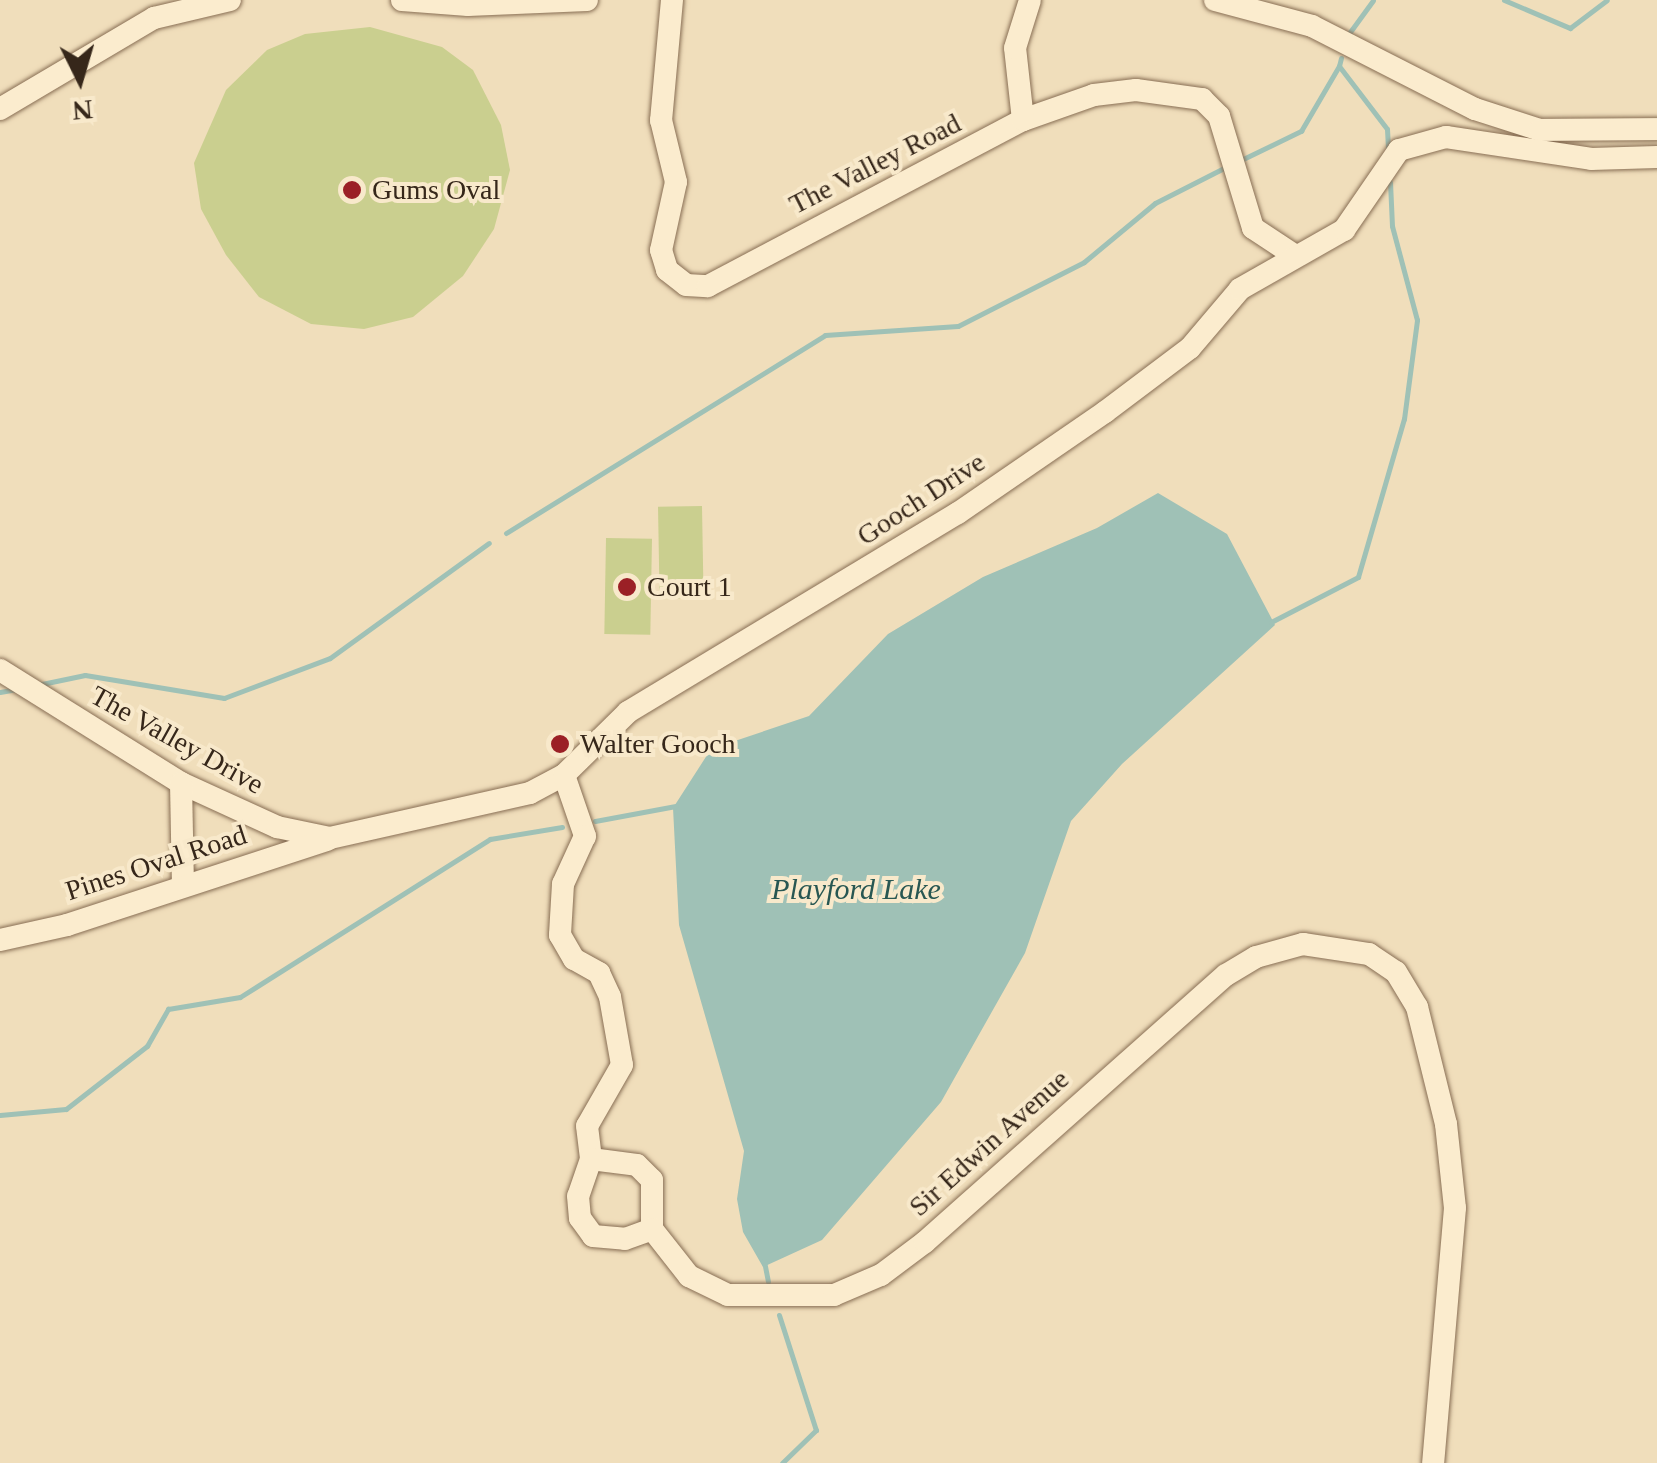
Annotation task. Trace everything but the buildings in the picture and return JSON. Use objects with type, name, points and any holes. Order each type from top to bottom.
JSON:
[{"type":"street","points":[[0,109],[154,18],[230,0]]},
{"type":"street","points":[[402,0],[586,0]]},
{"type":"street","name":"The Valley Road","points":[[672,0],[661,120],[676,182],[661,250],[666,270],[686,285],[708,286],[1022,120],[1094,94],[1136,90],[1202,99],[1219,116],[1253,228],[1294,255]]},
{"type":"street","points":[[1022,120],[1015,48],[1030,0]]},
{"type":"street","points":[[1214,0],[1312,26],[1476,109],[1540,130],[1657,129]]},
{"type":"street","name":"Gooch Drive","points":[[564,775],[628,712],[958,514],[1105,412],[1190,348],[1240,289],[1344,230],[1399,150],[1422,140],[1474,138],[1592,159],[1657,157]]},
{"type":"street","name":"The Valley Drive","points":[[6,674],[181,784],[277,827],[330,838],[530,793],[564,775]]},
{"type":"street","points":[[564,775],[585,836],[562,884],[560,935],[574,959],[599,973],[610,997],[622,1065],[587,1126],[591,1159],[578,1196],[580,1218],[593,1236],[625,1239],[652,1229],[652,1180],[638,1165],[591,1159]]},
{"type":"street","points":[[181,784],[183,885]]},
{"type":"street","name":"Pines Oval Road","points":[[0,940],[330,838]]},
{"type":"street","name":"Sir Edwin Avenue","points":[[652,1229],[689,1276],[728,1295],[778,1300],[863,1286],[924,1242],[1226,974],[1256,957],[1303,944],[1346,946],[1396,972],[1417,1007],[1446,1124],[1455,1208],[1432,1463]]},
{"type":"green space","name":"Gums Oval","points":[[370,27],[442,47],[473,70],[501,125],[510,170],[494,229],[463,276],[413,317],[364,329],[311,324],[259,297],[226,255],[201,209],[194,163],[226,90],[267,50],[305,34]]},
{"type":"green space","points":[[702,506],[704,598],[660,599],[658,507]]},
{"type":"green space","name":"Court 1","points":[[606,538],[652,539],[650,635],[604,634]]},
{"type":"water","name":"Playford Lake","points":[[1158,493],[1227,534],[1275,625],[1122,764],[1071,821],[1025,953],[941,1102],[822,1240],[763,1267],[743,1232],[737,1199],[744,1151],[679,925],[673,808],[711,749],[809,716],[888,634],[983,577],[1097,528]]},
{"type":"waterway","points":[[1350,32],[1373,0]]},
{"type":"waterway","points":[[1504,0],[1570,28],[1607,0]]},
{"type":"waterway","points":[[1341,58],[1339,66],[1387,129],[1388,149]]},
{"type":"waterway","points":[[1241,160],[1301,131],[1339,66]]},
{"type":"waterway","points":[[506,533],[825,335],[958,326],[1084,262],[1155,203],[1226,167]]},
{"type":"waterway","points":[[1271,622],[1358,577],[1404,419],[1417,320],[1392,226],[1390,182]]},
{"type":"waterway","points":[[37,685],[85,675],[224,698],[330,658],[489,543]]},
{"type":"waterway","points":[[0,692],[17,689]]},
{"type":"waterway","points":[[595,821],[676,806]]},
{"type":"waterway","points":[[0,1115],[66,1109],[147,1046],[168,1009],[240,997],[490,839],[562,827]]},
{"type":"waterway","points":[[764,1261],[768,1282]]},
{"type":"waterway","points":[[779,1315],[816,1430],[782,1463]]},
{"type":"place","name":"Gums Oval","points":[[352,190]]},
{"type":"place","name":"Court 1","points":[[627,587]]},
{"type":"place","name":"Walter Gooch","points":[[560,744]]}]
